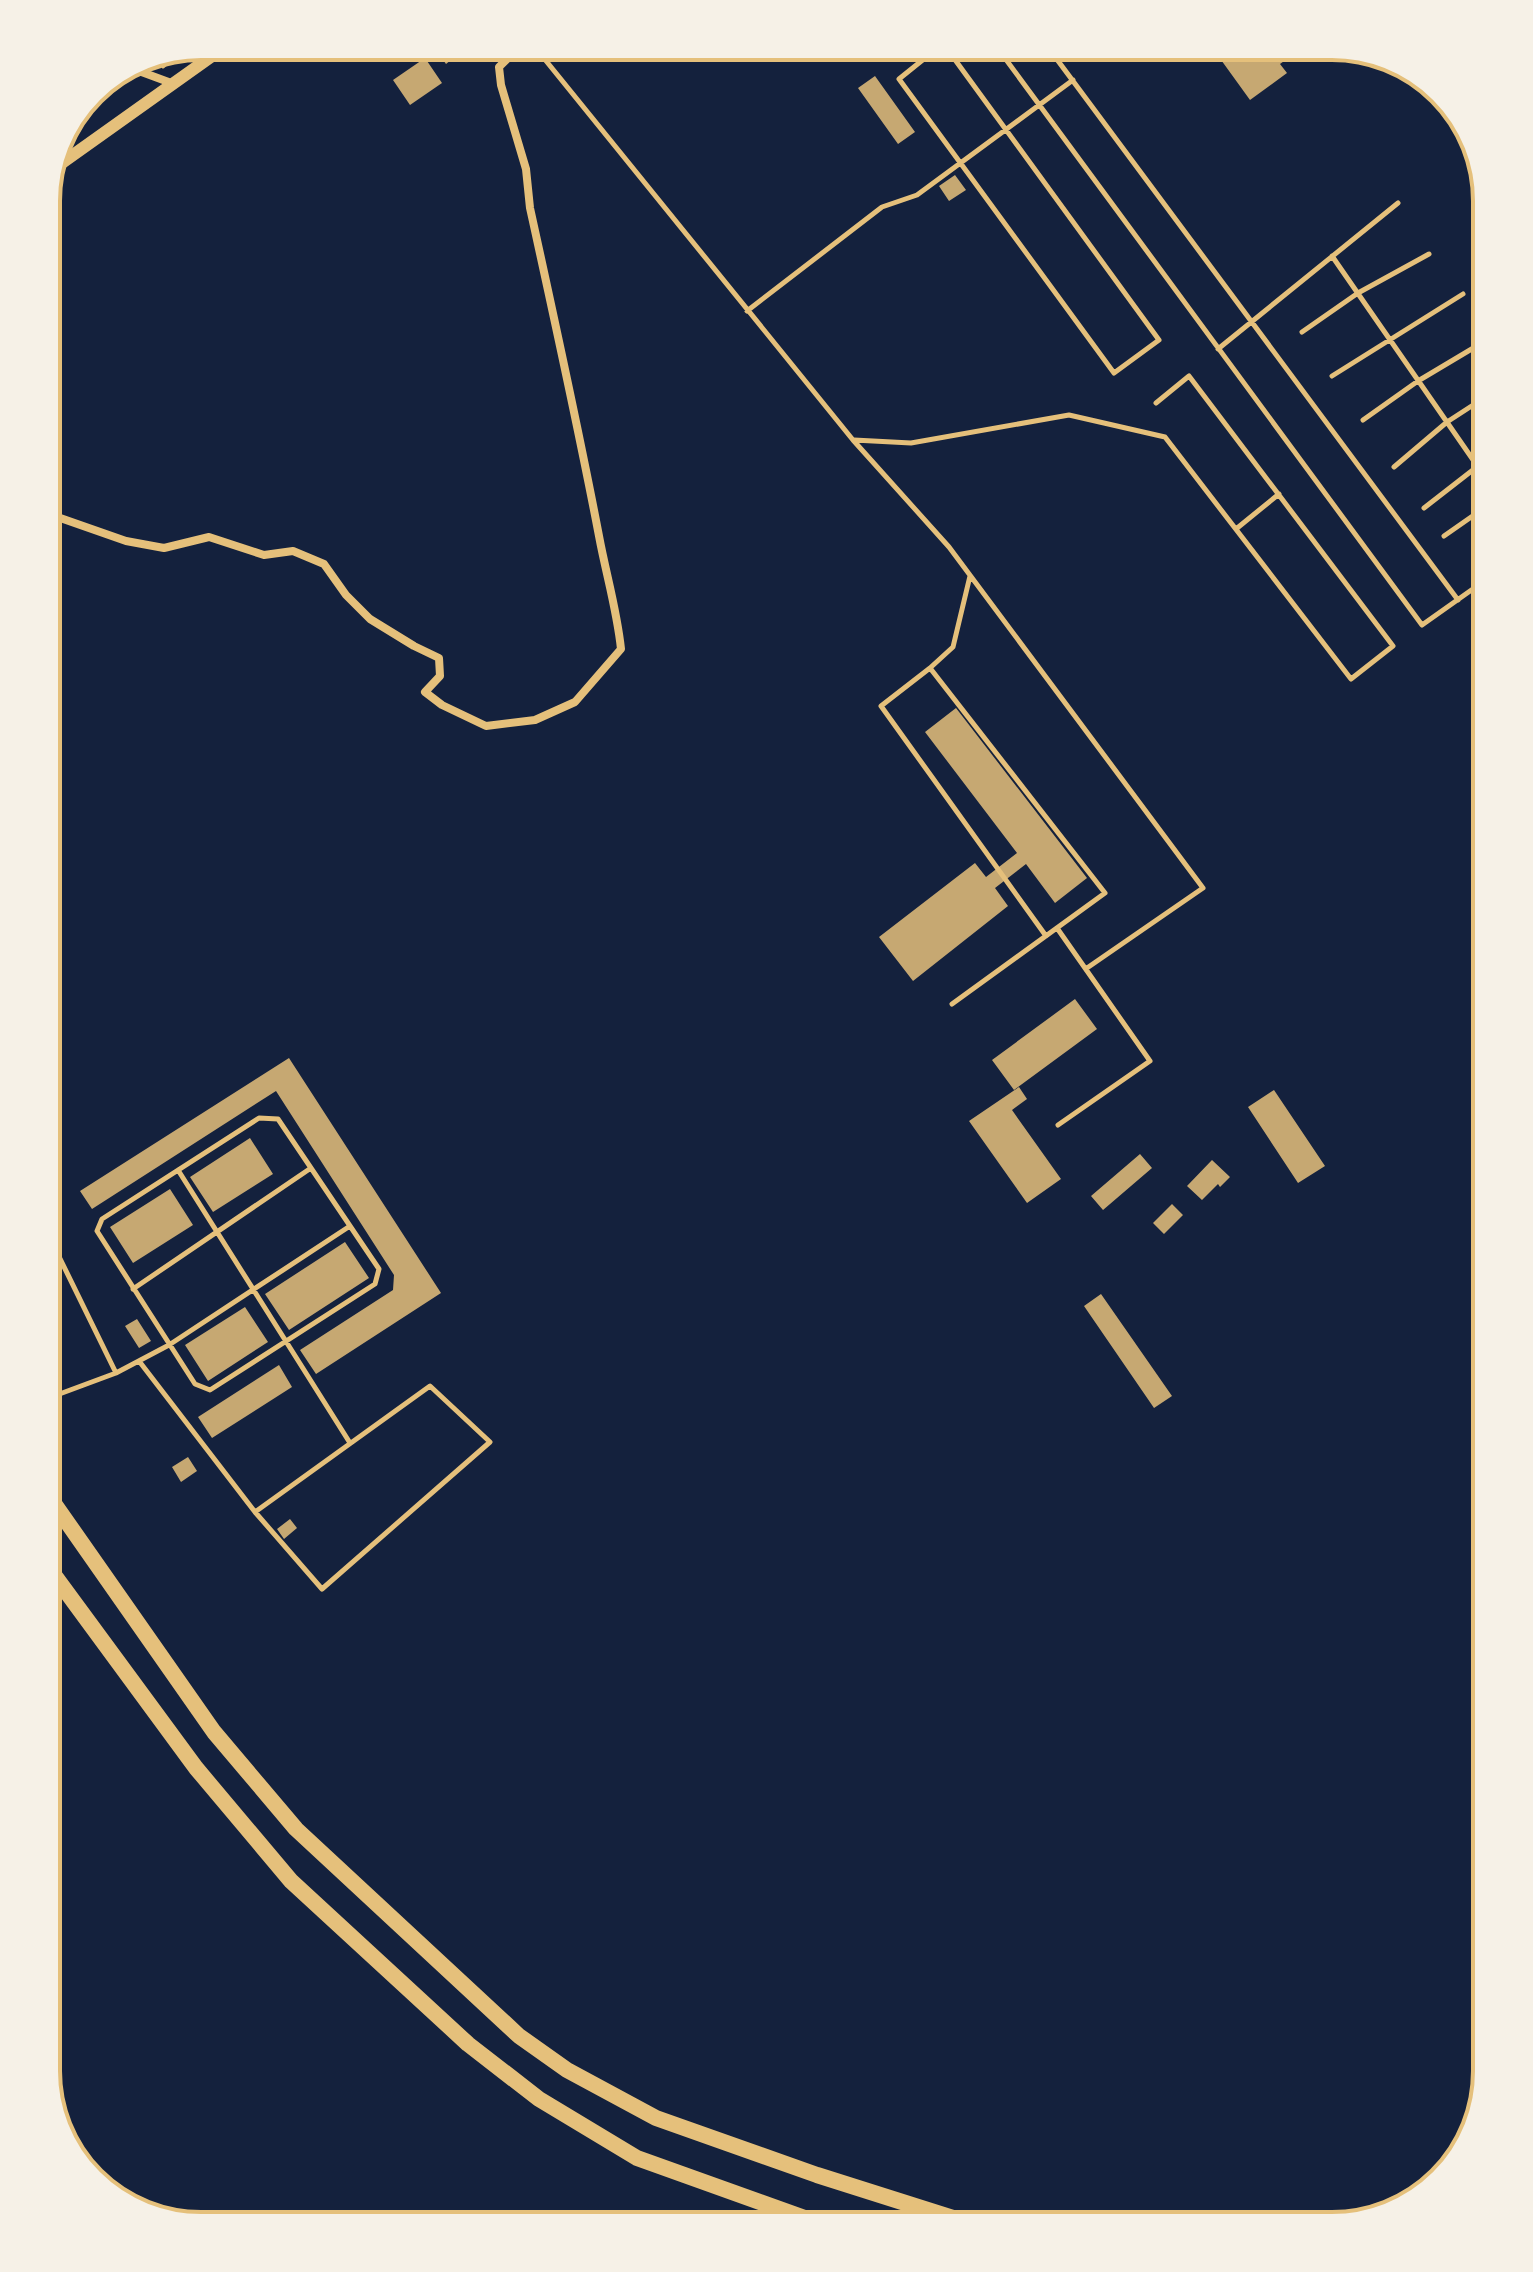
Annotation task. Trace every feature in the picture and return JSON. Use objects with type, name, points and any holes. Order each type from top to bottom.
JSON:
[{"type":"main road","points":[[60,1512],[214,1732],[296,1829],[519,2036],[567,2070],[656,2118],[934,2212]]},
{"type":"main road","points":[[60,1583],[196,1768],[291,1881],[468,2044],[539,2099],[637,2158],[788,2212]]},
{"type":"street","points":[[66,160],[207,60]]},
{"type":"street","points":[[60,518],[126,541],[164,548],[209,537],[264,555],[293,551],[324,564],[346,595],[370,619],[439,658],[440,676],[425,692],[442,705],[486,726],[535,720],[575,702],[621,649],[617,612],[603,561],[582,447],[530,208],[526,169],[501,85],[499,67],[506,60]]},
{"type":"street","points":[[144,73],[175,84]]},
{"type":"street","points":[[70,149],[134,114]]},
{"type":"lane","points":[[545,60],[853,440],[949,547],[1203,888],[1087,968]]},
{"type":"lane","points":[[924,60],[899,79],[1114,373],[1159,340],[953,60]]},
{"type":"lane","points":[[1006,60],[1422,625],[1473,589]]},
{"type":"lane","points":[[1058,60],[1458,600]]},
{"type":"lane","points":[[747,311],[882,207],[917,195],[1073,80]]},
{"type":"lane","points":[[1218,349],[1398,203]]},
{"type":"lane","points":[[1302,332],[1358,293],[1429,254]]},
{"type":"lane","points":[[1332,256],[1473,461]]},
{"type":"lane","points":[[1332,376],[1463,294]]},
{"type":"lane","points":[[1363,420],[1418,381],[1473,348]]},
{"type":"lane","points":[[853,440],[911,443],[1069,415],[1165,437],[1351,679],[1393,646],[1189,376],[1156,403]]},
{"type":"lane","points":[[1394,467],[1447,422],[1473,405]]},
{"type":"lane","points":[[1424,508],[1473,467]]},
{"type":"lane","points":[[1236,529],[1279,494]]},
{"type":"lane","points":[[1444,536],[1473,516]]},
{"type":"lane","points":[[971,575],[953,647],[881,706],[1046,936]]},
{"type":"lane","points":[[930,668],[1105,893],[952,1004]]},
{"type":"lane","points":[[1057,928],[1150,1061],[1058,1125]]},
{"type":"lane","points":[[259,1118],[278,1119],[379,1269],[375,1284],[210,1390],[195,1384],[97,1231],[102,1219],[178,1170],[259,1118]]},
{"type":"lane","points":[[133,1289],[311,1168]]},
{"type":"lane","points":[[178,1170],[351,1443]]},
{"type":"lane","points":[[60,1394],[116,1373],[169,1345],[350,1226]]},
{"type":"lane","points":[[60,1259],[116,1373]]},
{"type":"lane","points":[[139,1361],[255,1512],[322,1589],[490,1442],[430,1386],[255,1512]]},
{"type":"path","points":[[152,76],[165,65]]},
{"type":"building","points":[[426,60],[442,83],[410,105],[393,80]]},
{"type":"building","points":[[1221,60],[1286,60],[1280,64],[1287,73],[1250,100]]},
{"type":"building","points":[[875,76],[915,132],[898,144],[858,88]]},
{"type":"building","points":[[955,175],[966,190],[949,201],[939,186]]},
{"type":"building","points":[[956,708],[1087,878],[1055,903],[1026,864],[995,888],[1008,906],[913,981],[879,937],[975,863],[986,877],[1017,853],[925,732]]},
{"type":"building","points":[[1075,999],[1097,1029],[1014,1090],[992,1060]]},
{"type":"building","points":[[289,1058],[441,1293],[316,1374],[300,1350],[393,1290],[394,1275],[276,1091],[92,1209],[80,1191]]},
{"type":"building","points":[[1019,1087],[1027,1099],[1012,1110],[1061,1179],[1027,1203],[969,1121]]},
{"type":"building","points":[[1274,1090],[1325,1166],[1298,1183],[1248,1107]]},
{"type":"building","points":[[250,1138],[273,1174],[213,1212],[190,1177]]},
{"type":"building","points":[[1140,1154],[1152,1168],[1103,1210],[1091,1196]]},
{"type":"building","points":[[1212,1160],[1230,1177],[1202,1200],[1187,1186]]},
{"type":"building","points":[[170,1189],[193,1225],[133,1263],[110,1227]]},
{"type":"building","points":[[1172,1204],[1183,1215],[1164,1234],[1153,1223]]},
{"type":"building","points":[[345,1242],[369,1278],[289,1330],[265,1294]]},
{"type":"building","points":[[1101,1294],[1172,1396],[1154,1408],[1084,1306]]},
{"type":"building","points":[[245,1307],[268,1342],[208,1381],[185,1345]]},
{"type":"building","points":[[137,1319],[151,1341],[139,1348],[125,1326]]},
{"type":"building","points":[[279,1365],[292,1387],[212,1438],[198,1417]]},
{"type":"building","points":[[188,1457],[197,1471],[181,1482],[172,1467]]},
{"type":"building","points":[[290,1519],[297,1528],[284,1539],[277,1529]]}]
